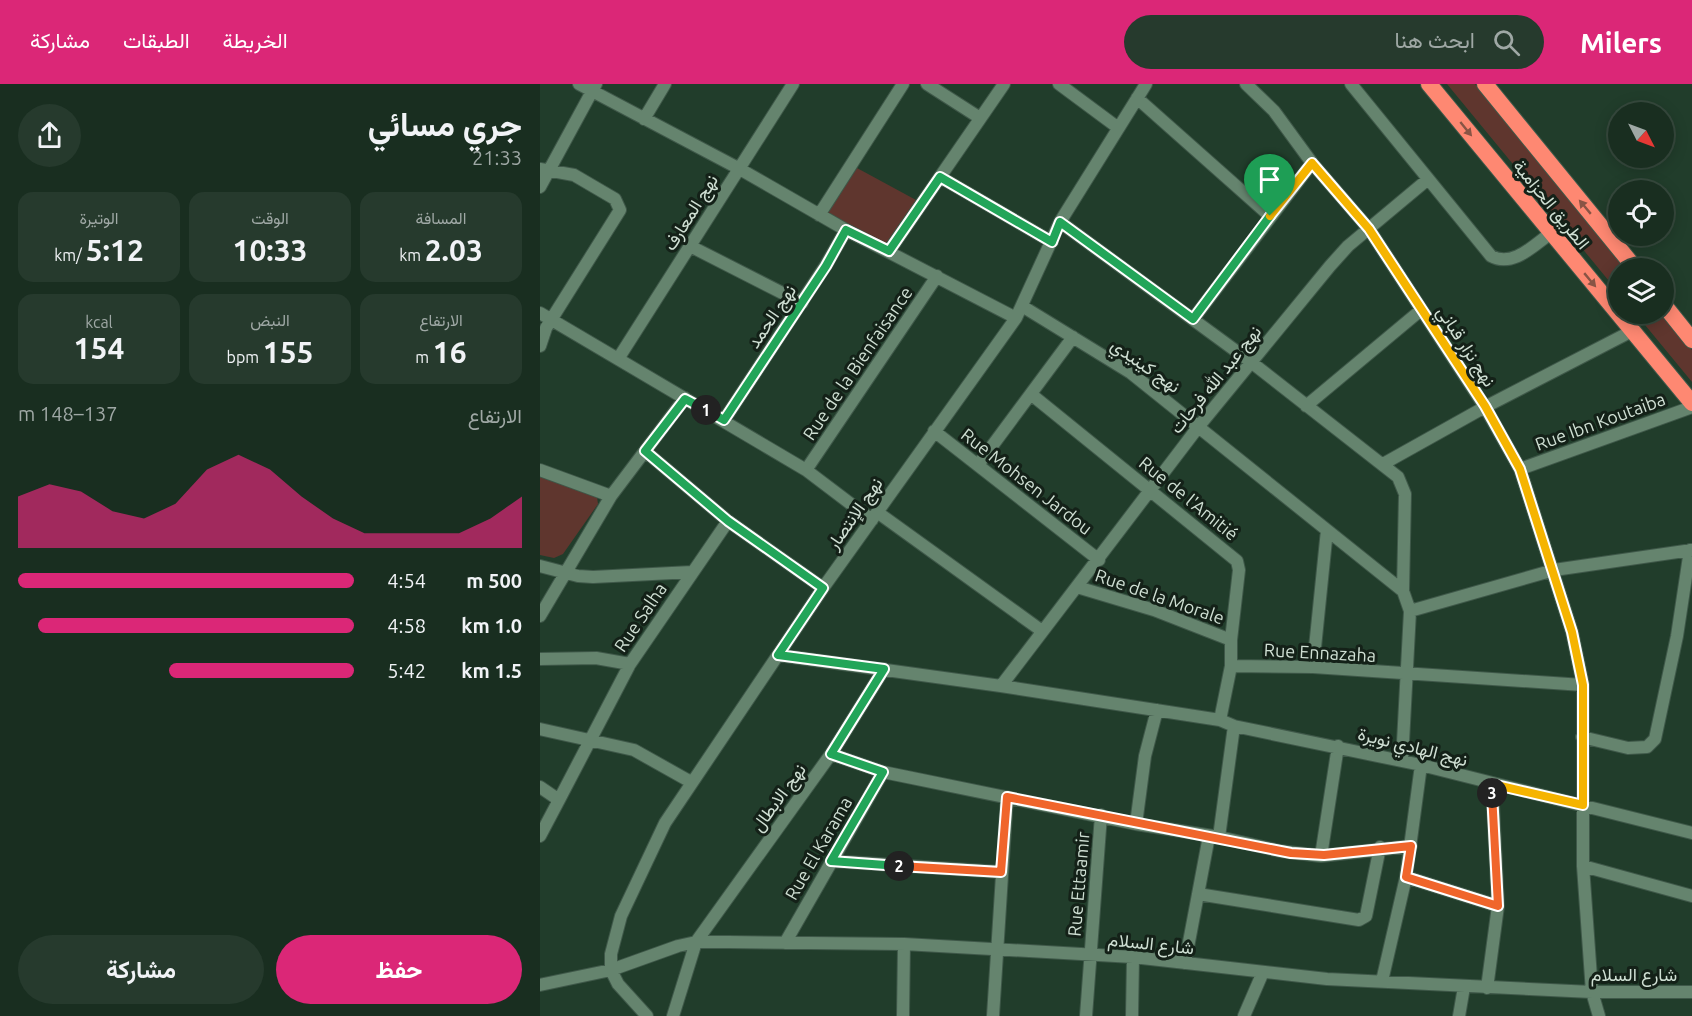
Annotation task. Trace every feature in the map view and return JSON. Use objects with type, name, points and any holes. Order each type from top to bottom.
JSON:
[{"type":"highway","name":"الطريق الحزامية","points":[[1430,84],[1692,405]]},
{"type":"highway","name":"الطريق الحزامية","points":[[1485,84],[1627,258]]},
{"type":"highway","points":[[1674,318],[1692,340]]},
{"type":"street","points":[[579,84],[594,88],[644,119],[738,168],[846,230],[1016,318]]},
{"type":"street","points":[[644,119],[665,84]]},
{"type":"street","name":"نهج المعارف","points":[[618,359],[738,168],[794,84]]},
{"type":"street","points":[[819,214],[903,84]]},
{"type":"street","points":[[927,84],[980,118]]},
{"type":"street","points":[[889,251],[1004,84]]},
{"type":"street","points":[[1059,84],[1118,127]]},
{"type":"street","name":"نهج الإنتصار","points":[[611,970],[614,936],[621,916],[665,823],[823,588],[1016,318],[1060,222],[1146,84]]},
{"type":"street","name":"نهج نزار قباني","points":[[1246,84],[1274,111],[1312,163],[1369,229],[1485,406],[1520,469],[1554,570],[1572,632],[1583,685],[1583,866],[1592,992],[1599,1016]]},
{"type":"street","points":[[1351,84],[1491,256],[1500,261],[1510,261],[1551,233]]},
{"type":"street","points":[[540,187],[544,171],[594,88]]},
{"type":"street","points":[[1137,98],[1270,216]]},
{"type":"street","points":[[1193,319],[1312,163]]},
{"type":"street","points":[[540,346],[546,316],[620,210],[615,200],[574,175],[544,171]]},
{"type":"street","points":[[940,177],[1052,242]]},
{"type":"street","name":"نهج عبد الله فرحات","points":[[1001,686],[1199,426],[1330,266],[1348,246],[1427,180]]},
{"type":"street","points":[[1060,222],[1251,362],[1398,477],[1405,494],[1403,591],[1410,611],[1402,761]]},
{"type":"street","name":"نهج الحمد","points":[[724,420],[802,303],[846,230]]},
{"type":"street","points":[[690,246],[802,303]]},
{"type":"street","name":"Rue de la Bienfaisance","points":[[806,470],[937,276]]},
{"type":"street","name":"نهج كينيدي","points":[[1022,306],[1131,373],[1403,591]]},
{"type":"street","points":[[1306,405],[1421,310]]},
{"type":"street","points":[[546,316],[806,470],[1042,632]]},
{"type":"street","points":[[1383,464],[1485,406],[1632,331]]},
{"type":"street","points":[[978,465],[1073,337]]},
{"type":"street","name":"Rue de l'Amitié","points":[[1032,395],[1151,489],[1237,561],[1239,570],[1231,640],[1231,666],[1220,720]]},
{"type":"street","points":[[540,616],[612,496],[685,399]]},
{"type":"street","name":"Rue Ibn Koutaiba","points":[[1520,469],[1692,405]]},
{"type":"street","name":"Rue Mohsen Jardou","points":[[934,431],[1099,560]]},
{"type":"street","points":[[645,451],[728,521],[823,588]]},
{"type":"street","points":[[540,470],[612,496]]},
{"type":"street","name":"Rue Salha","points":[[540,836],[630,664],[728,521]]},
{"type":"street","points":[[1312,667],[1327,530]]},
{"type":"street","points":[[1410,611],[1554,570],[1691,550],[1677,636],[1655,739],[1647,747],[1635,748],[1582,737]]},
{"type":"street","points":[[540,567],[592,577],[692,572]]},
{"type":"street","name":"Rue de la Morale","points":[[1077,587],[1154,610],[1231,640]]},
{"type":"street","points":[[778,655],[1157,710],[1220,720],[1234,726],[1214,836],[1198,894],[1185,963]]},
{"type":"street","points":[[540,659],[597,658],[630,664]]},
{"type":"street","name":"Rue Ennazaha","points":[[1231,666],[1312,667],[1583,685]]},
{"type":"street","name":"نهج الابطال","points":[[673,1016],[696,942],[831,754],[884,669]]},
{"type":"street","points":[[1136,824],[1145,756],[1157,710]]},
{"type":"street","name":"نهج الهادي نويرة","points":[[1234,726],[1338,746],[1691,829]]},
{"type":"street","points":[[540,729],[634,750],[691,782]]},
{"type":"street","points":[[1321,856],[1338,746]]},
{"type":"street","points":[[831,754],[883,772],[1136,824],[1214,836],[1280,851],[1321,856],[1411,846]]},
{"type":"street","points":[[1382,981],[1406,877],[1420,765]]},
{"type":"street","name":"Rue El Karama","points":[[785,943],[883,772]]},
{"type":"street","points":[[1487,988],[1498,906],[1492,784]]},
{"type":"street","points":[[540,787],[559,800]]},
{"type":"street","points":[[993,1016],[1007,797]]},
{"type":"street","name":"Rue Ettaamir","points":[[1086,1016],[1101,815]]},
{"type":"street","points":[[1198,894],[1359,920],[1366,916],[1380,848]]},
{"type":"street","points":[[831,861],[1001,872]]},
{"type":"street","points":[[1583,866],[1692,896]]},
{"type":"street","points":[[1406,877],[1498,906]]},
{"type":"street","name":"شارع السلام","points":[[540,985],[611,970],[696,942],[904,944],[1133,957],[1327,979],[1592,992],[1692,992]]},
{"type":"street","points":[[903,1016],[904,944]]},
{"type":"street","points":[[1132,1016],[1133,957]]},
{"type":"street","points":[[611,970],[618,984],[647,1016]]},
{"type":"street","points":[[1244,1016],[1263,972]]},
{"type":"street","points":[[1459,1016],[1464,987]]},
{"type":"shaded area","points":[[1447,84],[1475,84],[1619,258],[1608,258],[1608,280]]},
{"type":"shaded area","points":[[857,168],[916,200],[892,247],[827,213]]},
{"type":"shaded area","points":[[1644,324],[1671,324],[1692,350],[1692,382]]},
{"type":"shaded area","points":[[540,476],[597,497],[598,504],[563,554],[554,558],[540,555]]},
{"type":"route","points":[[1312,163],[1369,229],[1485,406],[1520,469],[1554,570],[1572,632],[1583,685],[1583,805],[1492,784],[1498,906],[1406,877],[1411,846],[1321,856],[1291,853],[1007,797],[1001,872],[831,861],[883,772],[831,754],[884,669],[778,655],[823,588],[728,521],[645,451],[685,399],[724,420],[826,266],[846,230],[889,251],[940,177],[1052,242],[1060,222],[1193,319],[1270,216],[1312,163]]}]
